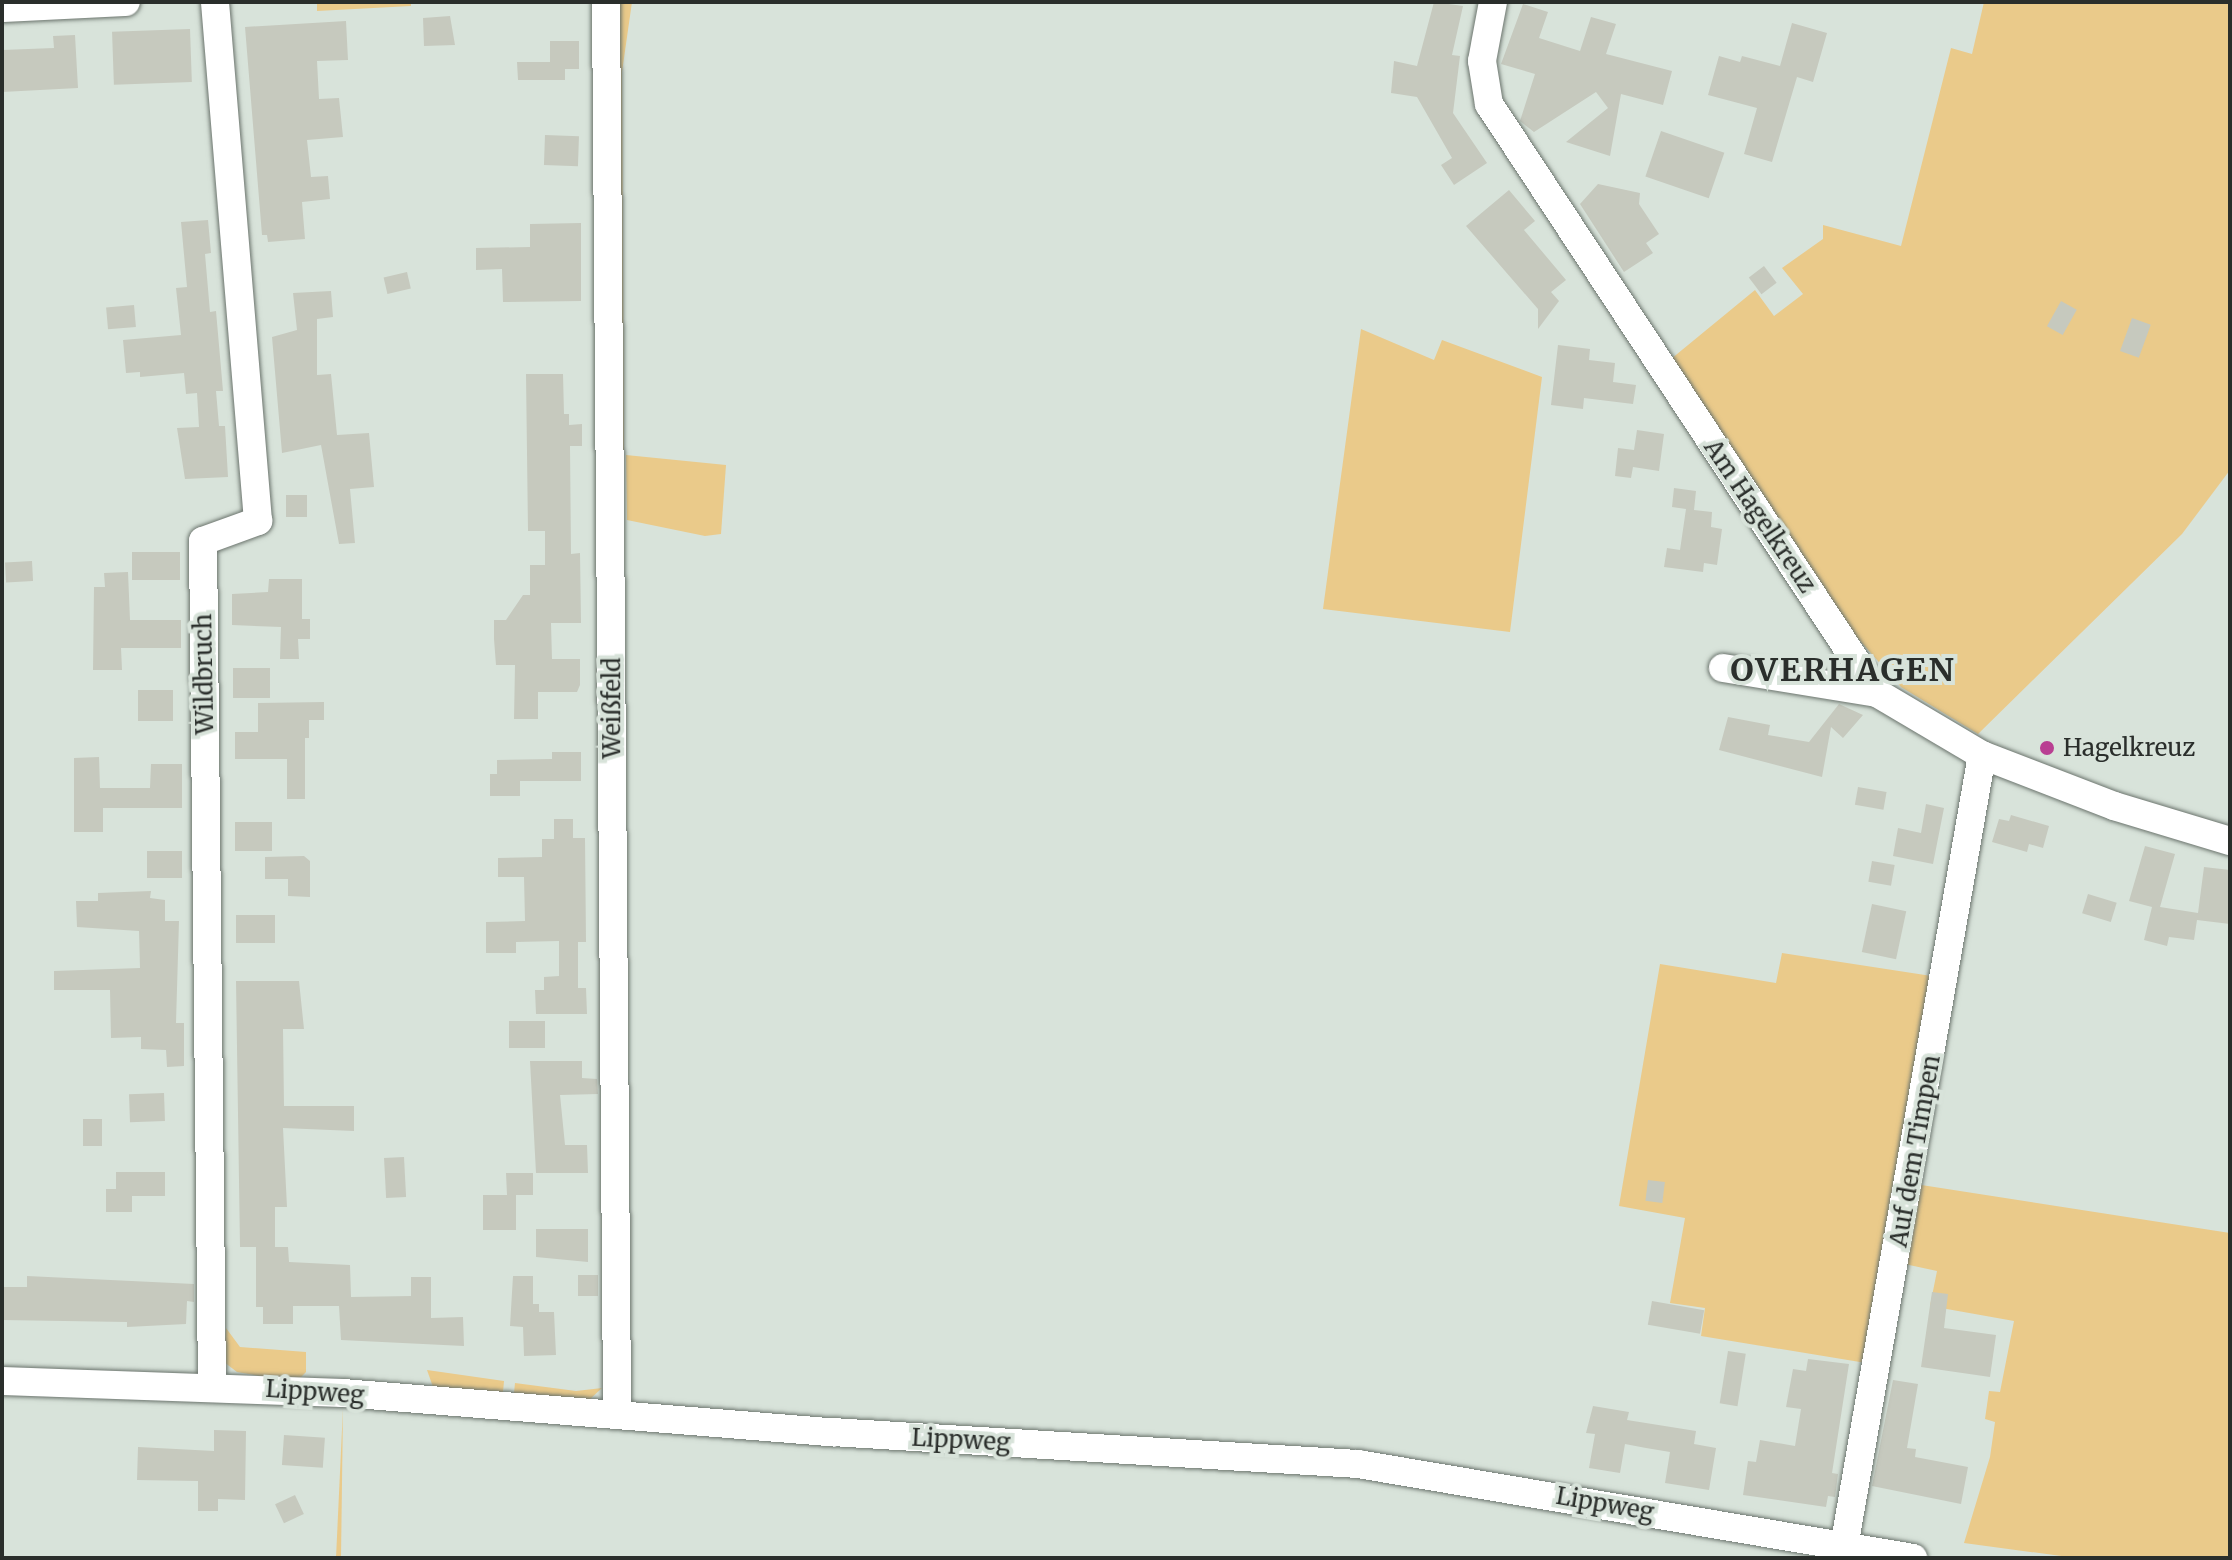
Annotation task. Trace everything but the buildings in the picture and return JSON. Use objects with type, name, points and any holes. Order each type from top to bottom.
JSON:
[{"type":"street","points":[[2,8],[126,2]]},
{"type":"street","name":"Wildbruch","points":[[212,1386],[203,541],[258,521],[215,2]]},
{"type":"street","name":"Weißfeld","points":[[606,2],[617,1415]]},
{"type":"street","name":"Am Hagelkreuz","points":[[1493,2],[1482,61],[1489,104],[1877,693],[1982,755],[2114,806],[2230,841]]},
{"type":"street","points":[[1723,668],[1877,693]]},
{"type":"street","name":"Auf dem Timpen","points":[[1844,1547],[1982,755]]},
{"type":"street","name":"Lippweg","points":[[2,1381],[212,1386],[1358,1464],[1913,1558]]},
{"type":"shaded area","points":[[317,2],[411,2],[411,6],[317,11]]},
{"type":"shaded area","points":[[615,2],[632,2],[622,72],[624,455],[617,455]]},
{"type":"shaded area","points":[[1984,2],[2230,2],[2230,470],[2182,534],[1978,734],[1901,687],[1853,633],[1671,359],[1755,290],[1774,316],[1803,294],[1782,268],[1823,239],[1823,225],[1901,246],[1951,48],[1972,54]]},
{"type":"shaded area","points":[[1361,329],[1434,360],[1442,340],[1542,377],[1510,632],[1323,609]]},
{"type":"shaded area","points":[[626,455],[726,465],[721,534],[705,536],[627,520]]},
{"type":"shaded area","points":[[1782,953],[1938,977],[1866,1363],[1701,1336],[1705,1308],[1670,1303],[1685,1218],[1619,1206],[1660,964],[1776,983]]},
{"type":"shaded area","points":[[1915,1184],[2230,1233],[2230,1558],[2076,1558],[1964,1543],[1990,1457],[1995,1422],[1985,1419],[1989,1391],[2000,1392],[2014,1321],[1930,1306],[1937,1271],[1900,1263]]},
{"type":"shaded area","points":[[226,1328],[240,1347],[306,1352],[306,1372],[300,1378],[271,1378],[237,1372],[224,1362]]},
{"type":"shaded area","points":[[427,1370],[504,1381],[503,1392],[433,1387]]},
{"type":"shaded area","points":[[515,1383],[576,1391],[602,1388],[589,1400],[514,1393]]},
{"type":"shaded area","points":[[343,1408],[341,1558],[336,1558]]},
{"type":"place","name":"Hagelkreuz","points":[[2047,748]]},
{"type":"district","name":"OVERHAGEN","points":[[1843,670]]}]
